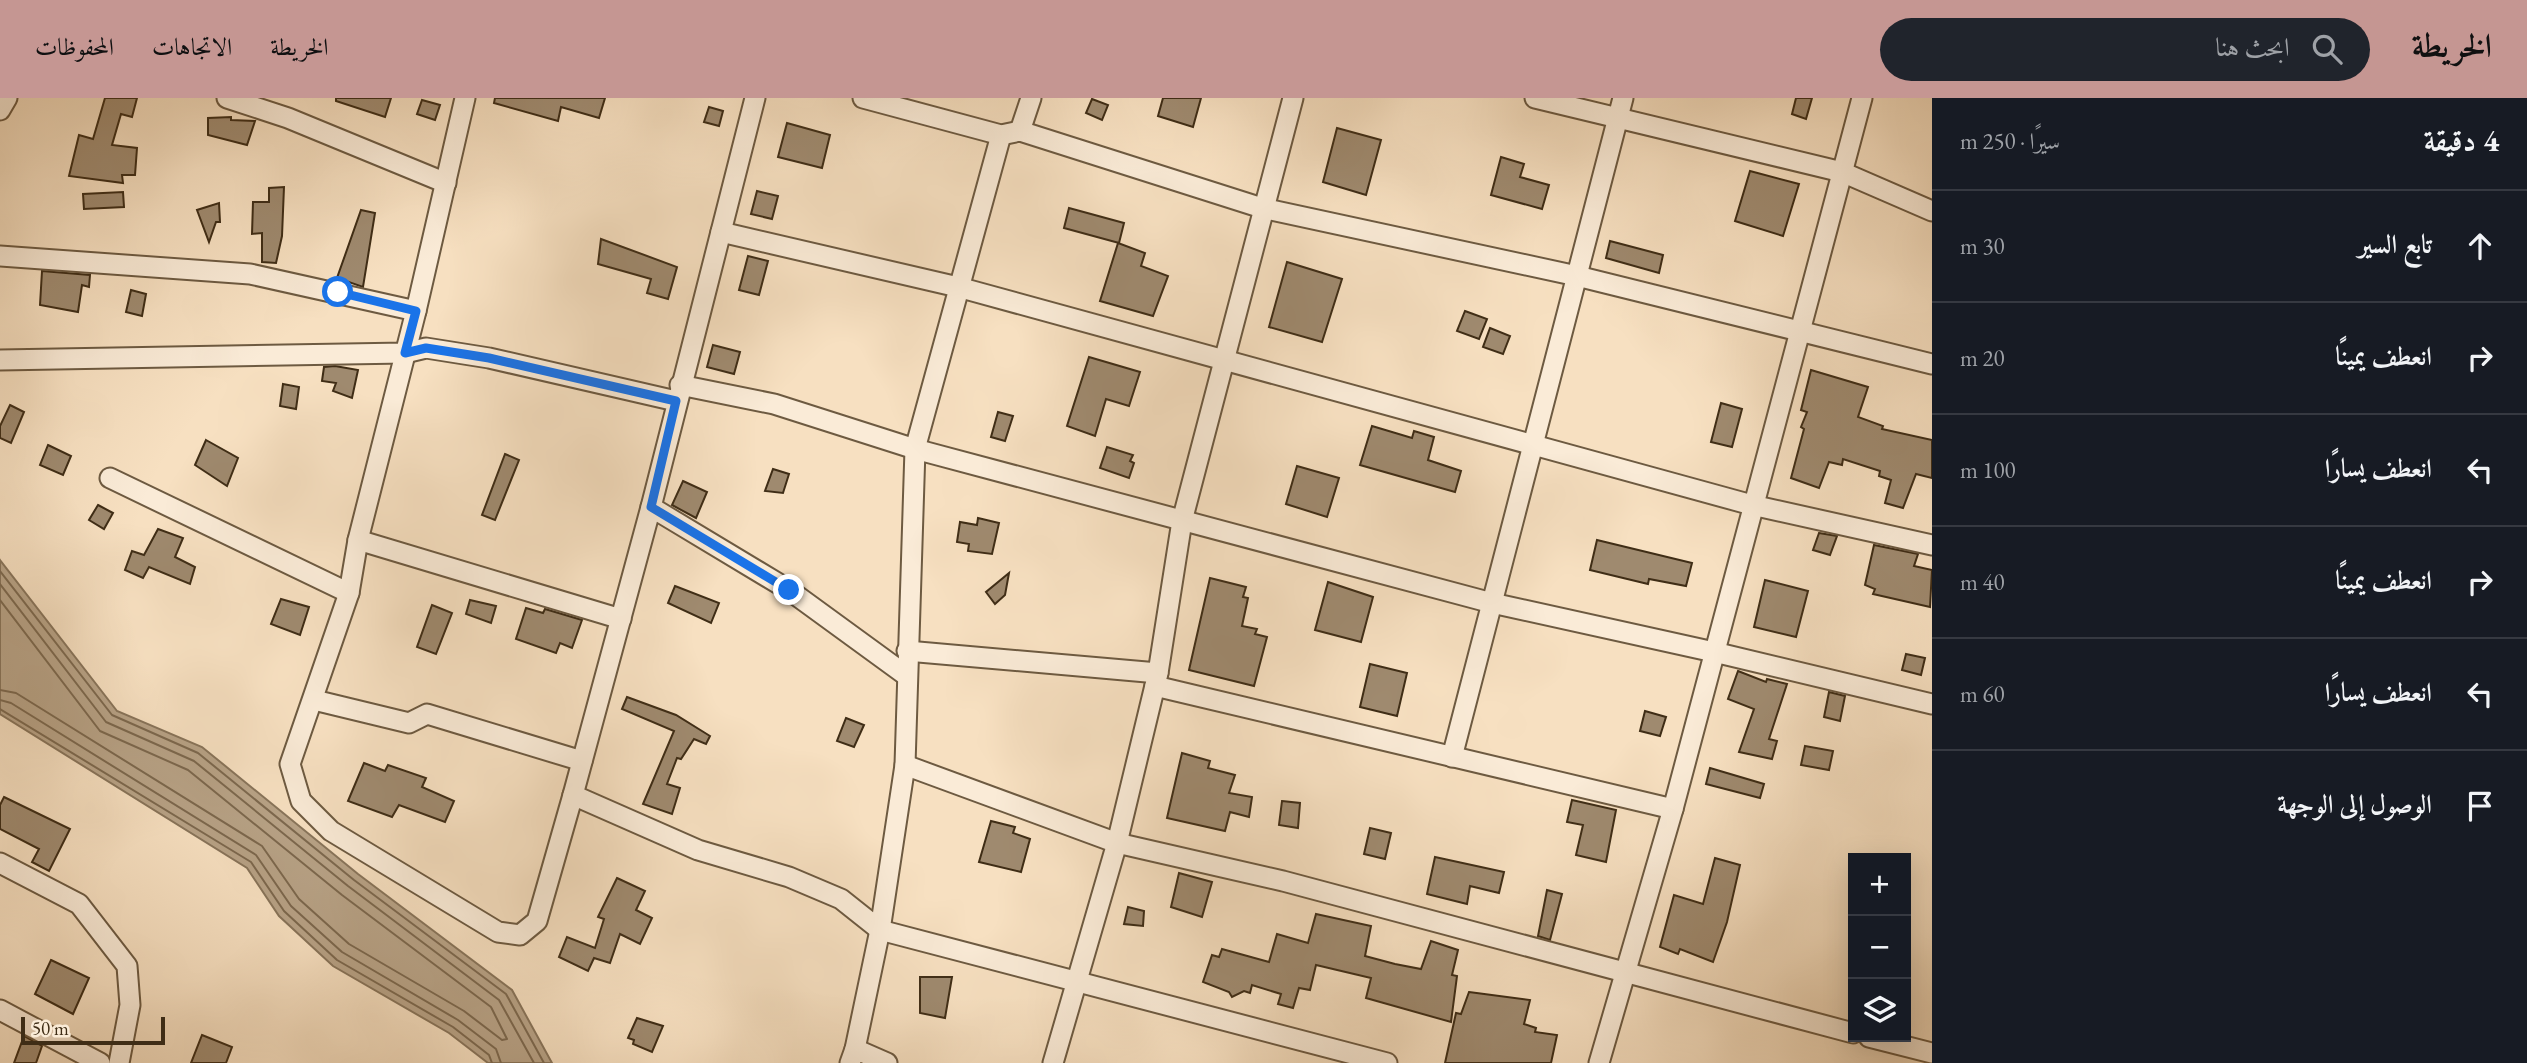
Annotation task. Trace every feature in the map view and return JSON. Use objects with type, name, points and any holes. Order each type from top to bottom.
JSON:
[{"type":"street","points":[[0,110],[7,98]]},
{"type":"street","points":[[227,98],[288,118],[446,183]]},
{"type":"street","points":[[465,98],[416,311],[358,540],[349,593],[290,764],[301,801],[331,831],[498,932],[520,935],[537,921],[573,795],[651,507],[755,98]]},
{"type":"street","points":[[863,98],[1011,133],[1262,208],[1577,276],[1932,363]]},
{"type":"street","points":[[887,1063],[852,1056],[880,930],[905,765],[915,449],[958,287],[1011,133],[1031,98]]},
{"type":"street","points":[[1054,1063],[1116,843],[1157,680],[1182,521],[1293,98]]},
{"type":"street","points":[[1535,98],[1617,120],[1842,172],[1932,211]]},
{"type":"street","points":[[1452,757],[1623,98]]},
{"type":"street","points":[[1599,1063],[1673,809],[1862,98]]},
{"type":"street","points":[[721,232],[958,287],[1752,505],[1932,545]]},
{"type":"street","points":[[0,256],[250,274],[416,311]]},
{"type":"street","points":[[0,360],[405,353],[426,348],[678,393],[774,404],[915,449],[1492,603],[1932,704]]},
{"type":"street","points":[[110,478],[349,593]]},
{"type":"street","points":[[651,507],[789,590],[907,676]]},
{"type":"street","points":[[358,540],[621,619]]},
{"type":"street","points":[[907,651],[1157,680],[1452,757],[1673,809]]},
{"type":"street","points":[[314,700],[409,723],[427,714],[582,761]]},
{"type":"street","points":[[905,765],[1116,843],[1283,881],[1848,1032]]},
{"type":"street","points":[[573,795],[698,849],[789,877],[841,899],[880,930],[1387,1063]]},
{"type":"street","points":[[0,863],[79,904],[127,966],[130,1005],[119,1063]]},
{"type":"street","points":[[0,1010],[100,1063]]},
{"type":"street","points":[[1889,1042],[1932,1053]]},
{"type":"water","points":[[0,560],[117,711],[202,747],[358,874],[512,990],[552,1063],[488,1063],[449,1033],[333,966],[279,916],[247,868],[0,714]]},
{"type":"building","points":[[105,98],[137,98],[132,117],[121,114],[112,145],[137,148],[135,175],[122,175],[123,183],[69,176],[79,135],[93,139]]},
{"type":"building","points":[[336,98],[391,98],[385,117],[336,101]]},
{"type":"building","points":[[495,98],[605,98],[599,118],[561,107],[558,121],[494,103]]},
{"type":"building","points":[[1163,98],[1201,98],[1193,127],[1158,116]]},
{"type":"building","points":[[1796,98],[1812,98],[1806,119],[1792,114]]},
{"type":"building","points":[[1092,99],[1108,105],[1102,120],[1086,113]]},
{"type":"building","points":[[422,100],[440,105],[435,120],[417,114]]},
{"type":"building","points":[[709,107],[723,111],[719,126],[704,122]]},
{"type":"building","points":[[231,117],[231,120],[255,121],[247,145],[208,135],[208,118]]},
{"type":"building","points":[[787,123],[830,135],[822,168],[778,157]]},
{"type":"building","points":[[1337,128],[1381,140],[1366,195],[1323,182]]},
{"type":"building","points":[[1501,157],[1524,164],[1520,177],[1549,185],[1542,209],[1491,195]]},
{"type":"building","points":[[1750,171],[1799,184],[1783,236],[1735,221]]},
{"type":"building","points":[[284,187],[282,236],[276,263],[262,262],[262,233],[252,234],[253,202],[269,202],[269,188]]},
{"type":"building","points":[[757,191],[778,196],[772,219],[751,214]]},
{"type":"building","points":[[123,192],[124,207],[84,209],[83,194]]},
{"type":"building","points":[[219,203],[220,222],[216,222],[209,242],[197,210]]},
{"type":"building","points":[[1069,208],[1124,223],[1119,243],[1064,228]]},
{"type":"building","points":[[361,210],[375,213],[363,287],[337,278]]},
{"type":"building","points":[[601,239],[677,267],[668,299],[647,293],[651,279],[598,264]]},
{"type":"building","points":[[1610,241],[1663,255],[1659,273],[1606,258]]},
{"type":"building","points":[[1118,243],[1145,253],[1141,266],[1168,276],[1153,316],[1100,301]]},
{"type":"building","points":[[748,256],[768,261],[759,295],[739,290]]},
{"type":"building","points":[[1287,262],[1342,279],[1322,342],[1269,327]]},
{"type":"building","points":[[42,271],[90,275],[89,287],[82,285],[78,312],[40,305]]},
{"type":"building","points":[[131,290],[146,294],[142,316],[126,312]]},
{"type":"building","points":[[1465,311],[1487,319],[1479,339],[1457,331]]},
{"type":"building","points":[[1490,328],[1510,336],[1503,354],[1483,347]]},
{"type":"building","points":[[713,345],[740,352],[734,374],[707,367]]},
{"type":"building","points":[[1089,357],[1140,372],[1129,406],[1106,399],[1095,436],[1067,426]]},
{"type":"building","points":[[324,367],[358,370],[352,398],[333,391],[336,383],[322,381]]},
{"type":"building","points":[[1811,370],[1868,387],[1858,417],[1883,426],[1882,429],[1932,440],[1932,478],[1916,474],[1903,508],[1885,503],[1891,480],[1879,476],[1880,471],[1843,459],[1842,465],[1829,462],[1819,488],[1791,478],[1804,429],[1801,427],[1807,412],[1801,410]]},
{"type":"building","points":[[283,384],[299,387],[296,409],[280,406]]},
{"type":"building","points":[[1721,403],[1742,409],[1732,447],[1711,442]]},
{"type":"building","points":[[10,405],[24,412],[11,443],[0,438],[0,426]]},
{"type":"building","points":[[998,412],[1013,416],[1005,441],[991,437]]},
{"type":"building","points":[[1372,426],[1412,438],[1414,431],[1434,437],[1428,460],[1461,471],[1455,492],[1360,465]]},
{"type":"building","points":[[206,440],[238,458],[227,486],[195,465]]},
{"type":"building","points":[[48,445],[71,456],[63,475],[40,465]]},
{"type":"building","points":[[1107,447],[1133,455],[1130,461],[1134,463],[1129,478],[1100,468]]},
{"type":"building","points":[[505,454],[519,460],[495,520],[482,515]]},
{"type":"building","points":[[1297,466],[1339,478],[1327,517],[1286,504]]},
{"type":"building","points":[[773,469],[789,474],[783,493],[765,491]]},
{"type":"building","points":[[683,481],[707,492],[696,518],[672,505]]},
{"type":"building","points":[[98,505],[113,513],[104,529],[89,520]]},
{"type":"building","points":[[978,518],[999,523],[992,554],[968,551],[969,544],[957,542],[960,522],[977,525]]},
{"type":"building","points":[[158,529],[183,538],[175,557],[195,567],[190,584],[149,567],[143,578],[125,570],[132,551],[144,555]]},
{"type":"building","points":[[1819,533],[1837,536],[1830,555],[1813,550]]},
{"type":"building","points":[[1597,540],[1692,563],[1686,586],[1649,579],[1648,584],[1590,570]]},
{"type":"building","points":[[1874,545],[1918,554],[1914,566],[1932,570],[1930,607],[1873,594],[1875,589],[1865,585]]},
{"type":"building","points":[[1009,573],[1005,595],[995,604],[986,592]]},
{"type":"building","points":[[1210,578],[1246,587],[1243,597],[1248,598],[1242,626],[1257,629],[1255,634],[1267,637],[1254,686],[1189,670]]},
{"type":"building","points":[[1765,580],[1808,591],[1796,637],[1754,627]]},
{"type":"building","points":[[1328,582],[1373,597],[1361,642],[1315,630]]},
{"type":"building","points":[[675,586],[719,603],[711,623],[668,603]]},
{"type":"building","points":[[281,599],[309,607],[300,635],[271,624]]},
{"type":"building","points":[[470,600],[496,606],[491,623],[466,614]]},
{"type":"building","points":[[432,605],[452,613],[436,654],[417,647]]},
{"type":"building","points":[[526,608],[543,613],[545,609],[582,620],[572,648],[560,643],[556,653],[516,639]]},
{"type":"building","points":[[1906,654],[1925,658],[1921,675],[1902,670]]},
{"type":"building","points":[[1370,664],[1407,673],[1397,716],[1360,707]]},
{"type":"building","points":[[1738,671],[1766,682],[1767,679],[1787,684],[1769,739],[1777,741],[1772,759],[1739,752],[1754,709],[1728,699]]},
{"type":"building","points":[[1829,692],[1845,696],[1840,721],[1824,717]]},
{"type":"building","points":[[627,697],[676,715],[710,736],[706,744],[694,739],[681,759],[677,758],[667,784],[680,788],[672,814],[643,804],[674,731],[622,709]]},
{"type":"building","points":[[1645,711],[1666,717],[1660,736],[1640,731]]},
{"type":"building","points":[[846,718],[864,725],[854,747],[837,741]]},
{"type":"building","points":[[1805,746],[1833,751],[1829,770],[1801,765]]},
{"type":"building","points":[[1182,753],[1210,761],[1208,768],[1235,775],[1229,793],[1252,797],[1249,817],[1230,812],[1225,831],[1167,818]]},
{"type":"building","points":[[364,763],[385,771],[388,765],[426,778],[422,787],[454,801],[445,822],[399,805],[392,817],[348,801]]},
{"type":"building","points":[[1710,768],[1764,784],[1760,798],[1706,784]]},
{"type":"building","points":[[4,797],[70,829],[49,871],[32,862],[39,849],[0,829],[0,805]]},
{"type":"building","points":[[1572,800],[1616,810],[1606,862],[1576,855],[1583,825],[1567,822]]},
{"type":"building","points":[[1282,801],[1300,803],[1298,828],[1279,825]]},
{"type":"building","points":[[991,821],[1015,827],[1013,833],[1030,839],[1021,872],[979,862]]},
{"type":"building","points":[[1370,828],[1391,833],[1385,859],[1364,854]]},
{"type":"building","points":[[1435,857],[1504,872],[1499,893],[1470,886],[1467,904],[1427,894]]},
{"type":"building","points":[[1715,858],[1740,865],[1727,922],[1713,962],[1680,949],[1678,954],[1660,947],[1674,895],[1703,904]]},
{"type":"building","points":[[1179,873],[1212,882],[1202,917],[1171,907]]},
{"type":"building","points":[[617,878],[645,891],[636,910],[652,918],[640,944],[620,934],[610,963],[594,958],[588,971],[559,957],[567,937],[595,948],[604,919],[598,917]]},
{"type":"building","points":[[1547,890],[1562,894],[1550,940],[1538,936]]},
{"type":"building","points":[[1128,907],[1144,911],[1143,926],[1124,924]]},
{"type":"building","points":[[1316,914],[1371,926],[1365,956],[1395,964],[1421,969],[1431,941],[1458,950],[1452,975],[1457,976],[1451,1022],[1366,998],[1371,978],[1316,965],[1310,990],[1299,988],[1293,1008],[1278,1004],[1281,994],[1252,985],[1250,993],[1244,991],[1232,997],[1229,992],[1203,982],[1212,955],[1219,957],[1222,949],[1269,962],[1277,934],[1308,943]]},
{"type":"building","points":[[51,960],[89,978],[73,1014],[35,994]]},
{"type":"building","points":[[920,977],[952,977],[945,1018],[920,1013]]},
{"type":"building","points":[[1469,992],[1530,1000],[1524,1024],[1536,1028],[1535,1032],[1557,1035],[1551,1063],[1445,1063],[1456,1013],[1461,1014]]},
{"type":"building","points":[[637,1018],[663,1026],[652,1052],[633,1044],[634,1040],[628,1038]]},
{"type":"building","points":[[202,1035],[232,1047],[226,1063],[191,1063]]},
{"type":"building","points":[[24,1036],[42,1046],[36,1063],[14,1063]]},
{"type":"route","points":[[338,292],[416,311],[405,353],[426,348],[489,358],[676,401],[651,507],[789,590]]}]
